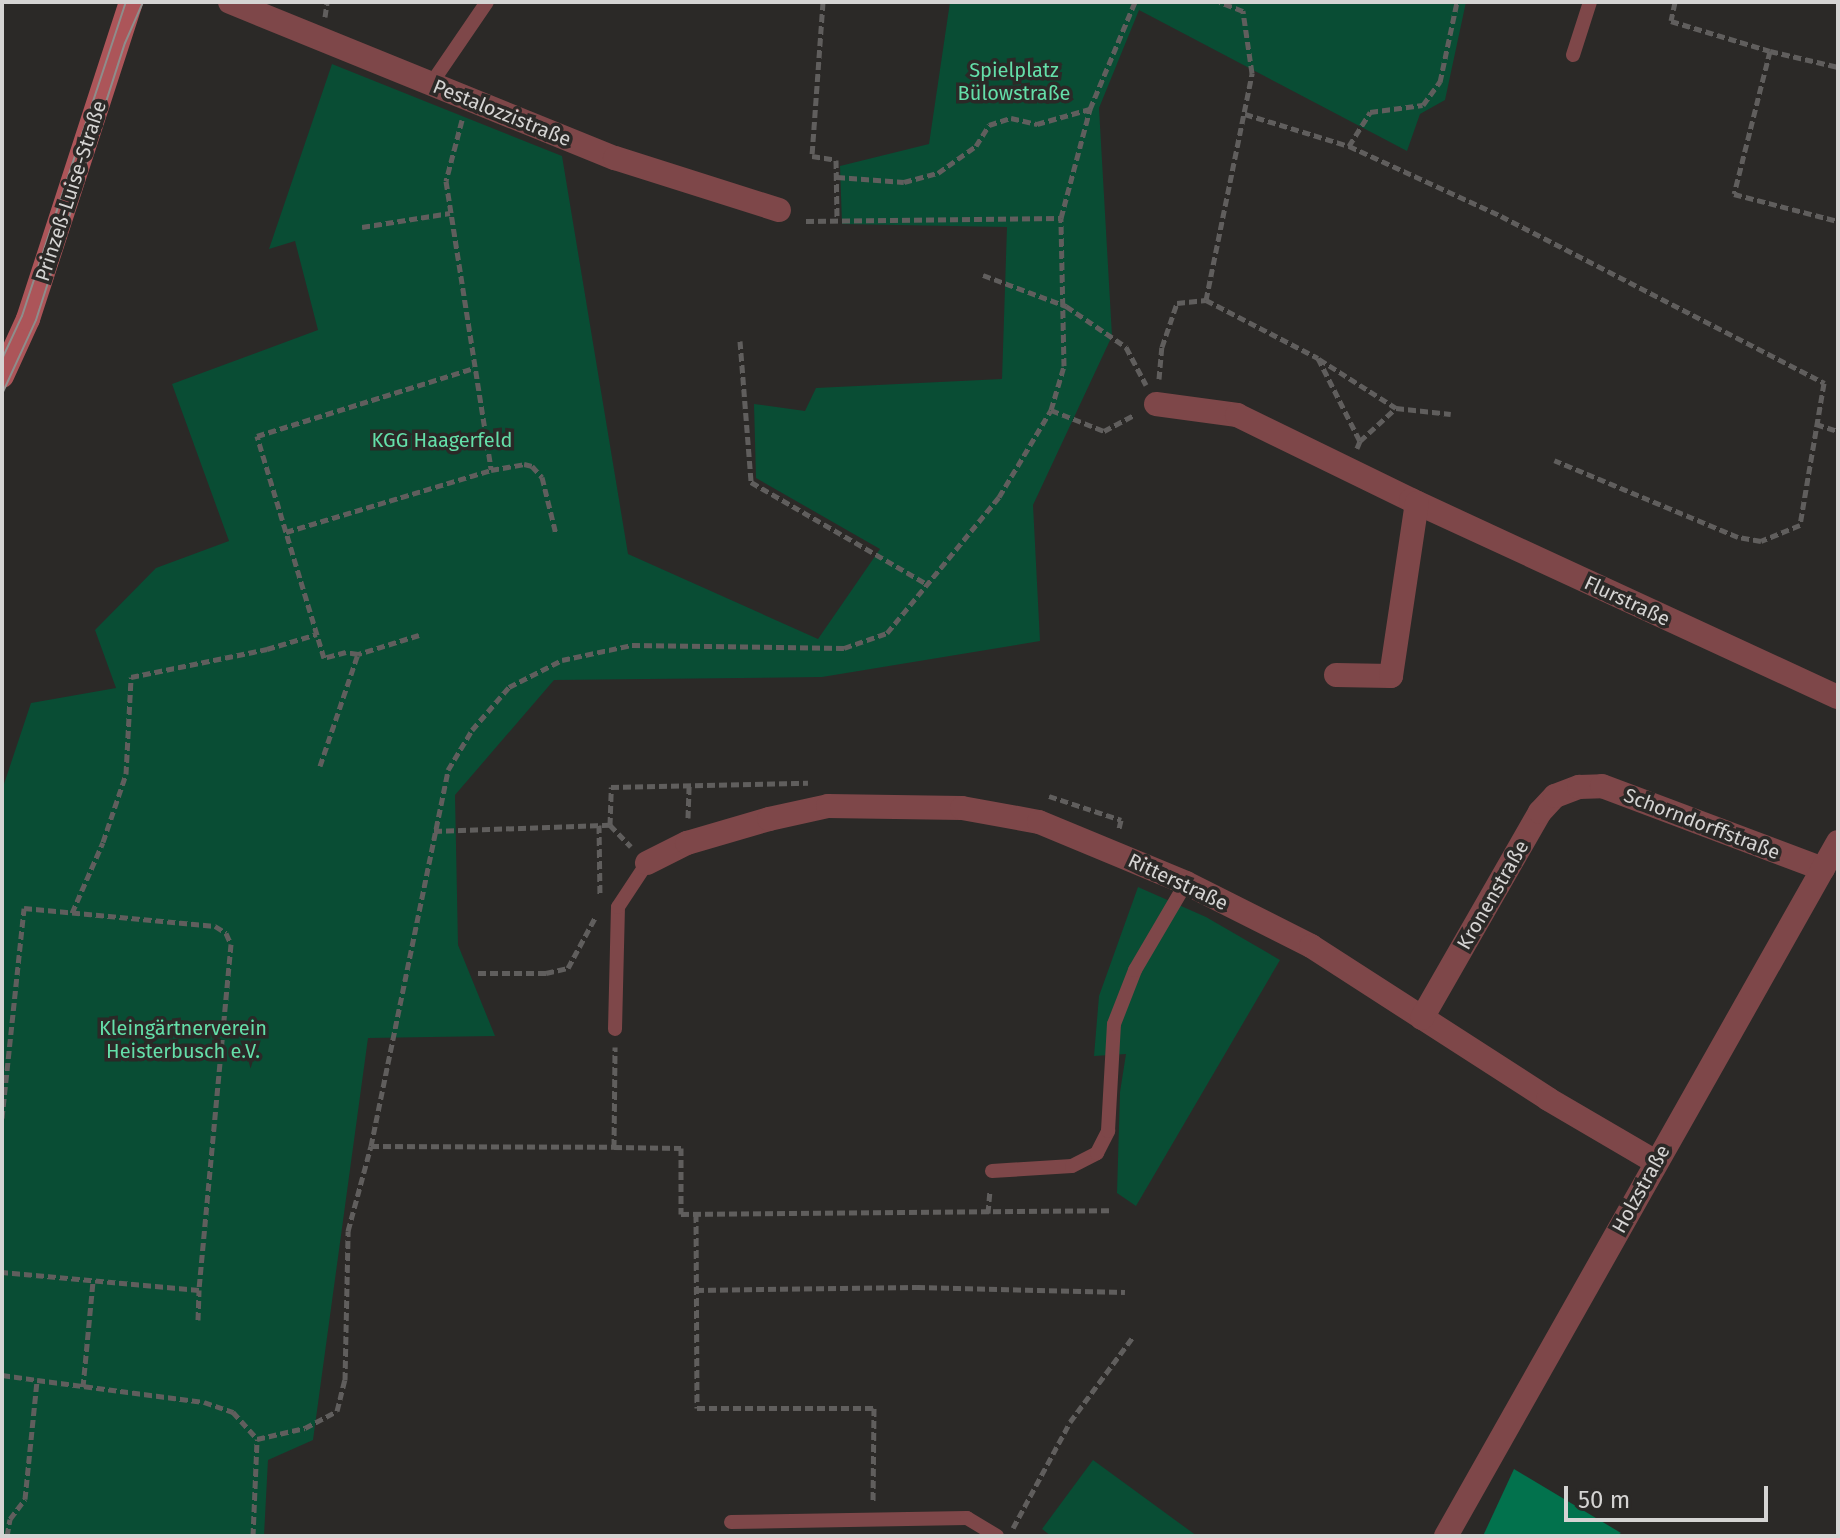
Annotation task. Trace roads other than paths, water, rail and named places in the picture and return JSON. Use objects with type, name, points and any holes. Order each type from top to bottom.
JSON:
[{"type":"main road","name":"Prinzeß-Luise-Straße","points":[[2,376],[28,319],[131,2]]},
{"type":"street","name":"Pestalozzistraße","points":[[230,2],[323,37],[615,158],[779,210]]},
{"type":"street","name":"Flurstraße","points":[[1156,404],[1237,415],[1417,503],[1838,697]]},
{"type":"street","points":[[1336,675],[1391,676],[1417,503]]},
{"type":"street","name":"Schorndorffstraße","points":[[1579,787],[1602,786],[1823,869]]},
{"type":"street","name":"Kronenstraße","points":[[1422,1018],[1540,812],[1555,796],[1579,787]]},
{"type":"street","name":"Ritterstraße","points":[[647,863],[687,843],[769,819],[828,806],[888,804],[962,808],[1039,822],[1186,883],[1311,946],[1656,1162]]},
{"type":"street","name":"Holzstraße","points":[[1446,1536],[1838,842]]},
{"type":"lane","points":[[431,84],[487,2]]},
{"type":"lane","points":[[1573,55],[1590,2]]},
{"type":"lane","points":[[615,1029],[618,907],[647,863]]},
{"type":"lane","points":[[992,1171],[1072,1166],[1097,1153],[1108,1131],[1114,1024],[1135,970],[1186,883]]},
{"type":"lane","points":[[731,1522],[967,1518],[997,1536]]},
{"type":"tram line","points":[[2,359],[22,316],[126,2]]},
{"type":"tram line","points":[[2,394],[36,320],[125,43],[143,2]]},
{"type":"park label","name":"Spielplatz Bülowstraße","points":[[1014,82]]},
{"type":"park label","name":"KGG Haagerfeld","points":[[442,440]]},
{"type":"park label","name":"Kleingärtnerverein Heisterbusch e.V.","points":[[183,1040]]}]
